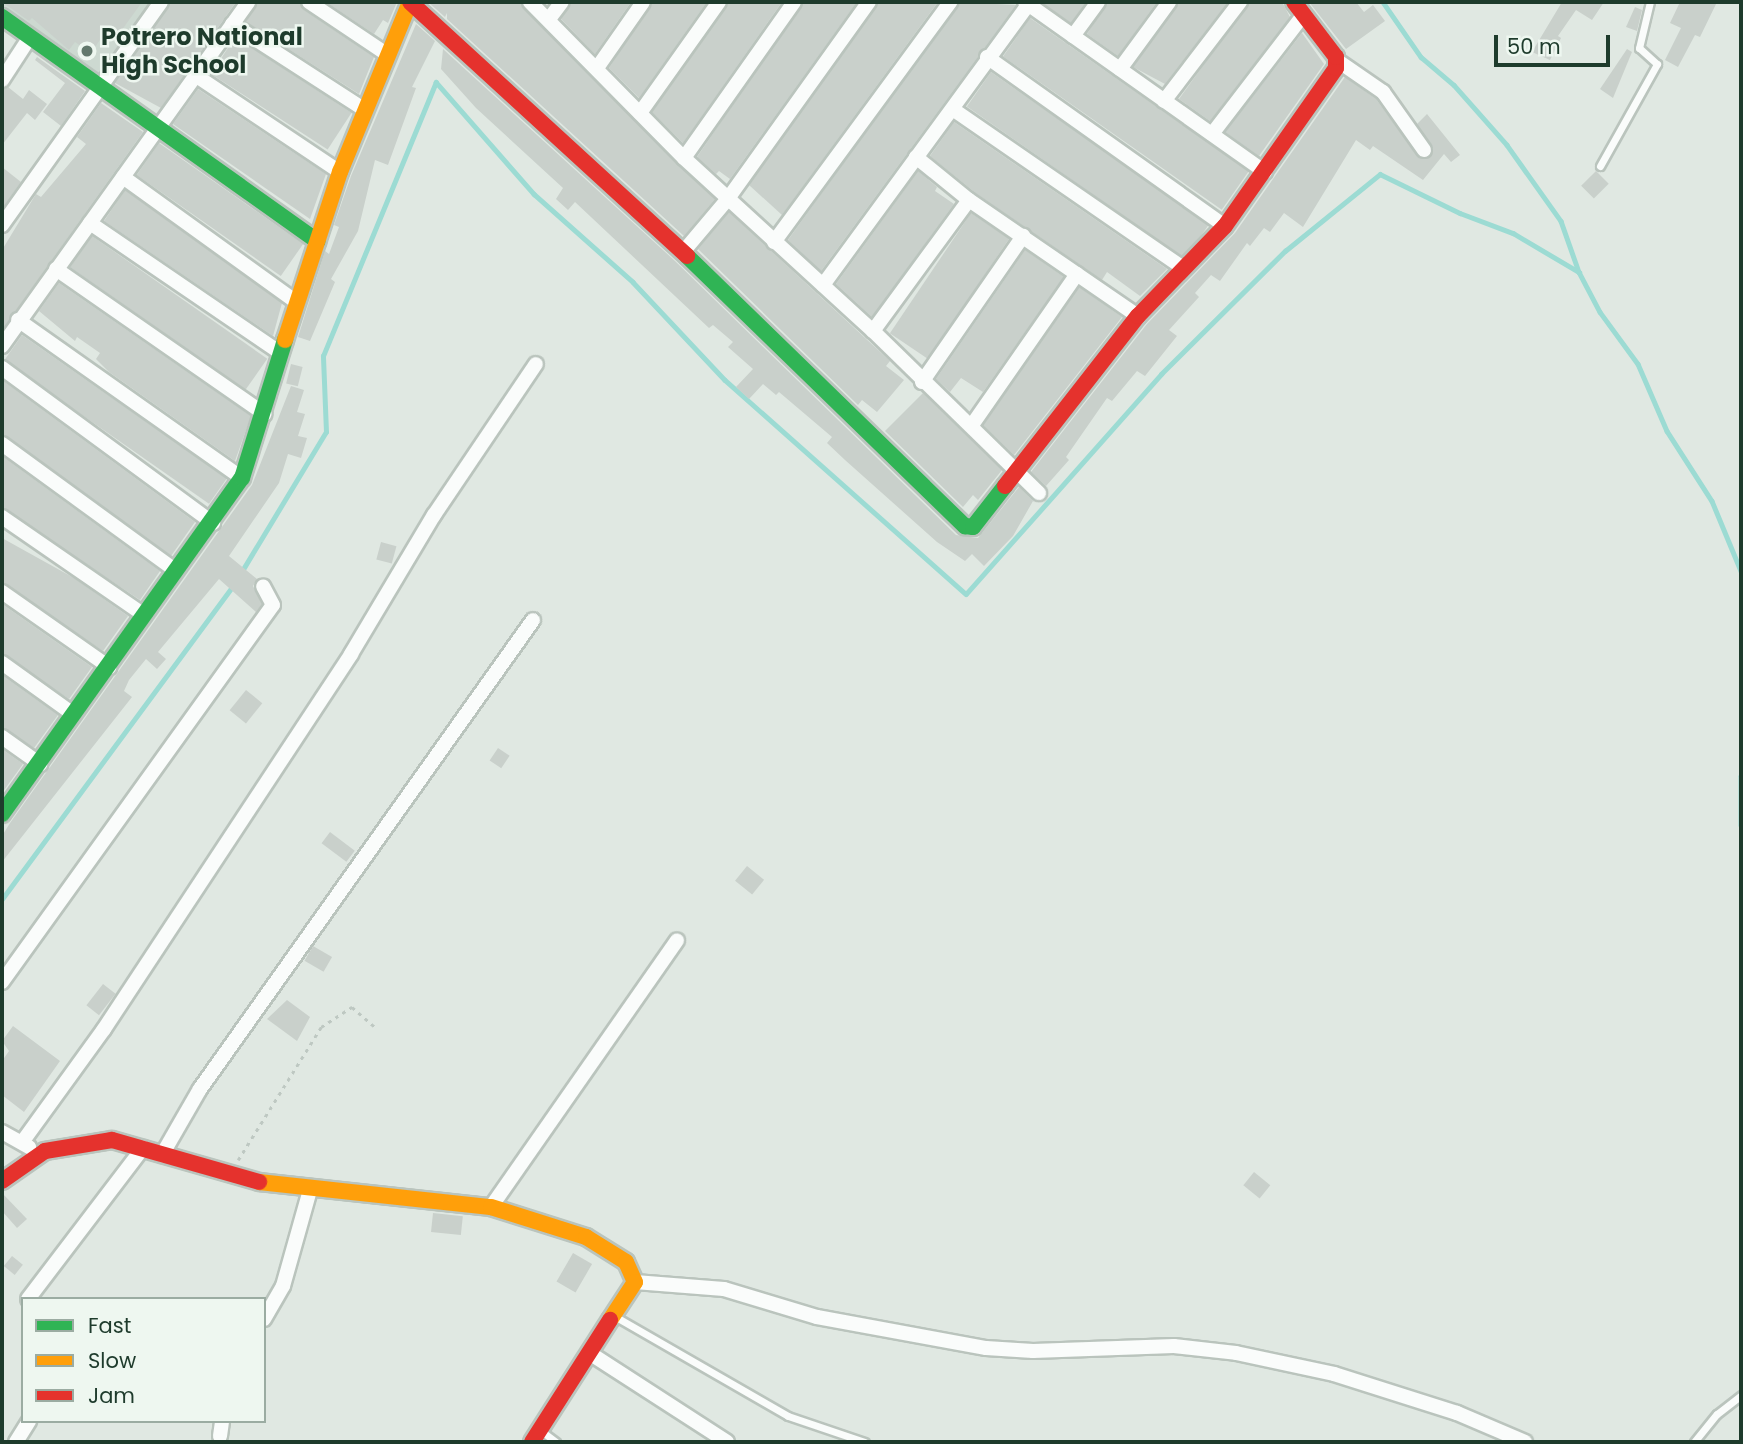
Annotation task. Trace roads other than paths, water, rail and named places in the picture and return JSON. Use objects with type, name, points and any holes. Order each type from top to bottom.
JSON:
[{"type":"street","points":[[2,225],[161,2]]},
{"type":"street","points":[[2,346],[18,320],[248,2]]},
{"type":"street","points":[[2,814],[213,523],[242,478],[265,414],[279,352],[295,300],[362,108],[385,52],[410,2],[683,252],[965,526],[980,523],[1138,316],[1224,226],[1265,172],[1338,61]]},
{"type":"street","points":[[530,2],[727,200],[873,331],[922,382],[972,425],[1039,493]]},
{"type":"street","points":[[549,19],[562,2]]},
{"type":"street","points":[[597,68],[643,2]]},
{"type":"street","points":[[640,113],[719,2]]},
{"type":"street","points":[[684,158],[794,2]]},
{"type":"street","points":[[683,252],[727,200],[869,2]]},
{"type":"street","points":[[774,242],[950,2]]},
{"type":"street","points":[[1073,36],[1098,2]]},
{"type":"street","points":[[1120,69],[1169,2]]},
{"type":"street","points":[[1164,101],[1240,2]]},
{"type":"street","points":[[823,285],[916,156],[954,110],[987,57],[1028,3],[1265,172]]},
{"type":"street","points":[[318,4],[385,52]]},
{"type":"street","points":[[1212,134],[1299,8],[1338,61],[1383,92],[1424,150]]},
{"type":"street","points":[[2,17],[317,241]]},
{"type":"street","points":[[232,24],[362,108]]},
{"type":"street","points":[[2,77],[30,37]]},
{"type":"street","points":[[987,57],[1224,226]]},
{"type":"street","points":[[195,75],[340,172]]},
{"type":"street","points":[[954,110],[1183,268]]},
{"type":"street","points":[[916,156],[969,200],[1138,316]]},
{"type":"street","points":[[123,177],[295,300]]},
{"type":"street","points":[[873,331],[969,200]]},
{"type":"street","points":[[90,223],[279,352]]},
{"type":"street","points":[[922,382],[1023,236]]},
{"type":"street","points":[[57,269],[265,414]]},
{"type":"street","points":[[972,425],[1077,274]]},
{"type":"street","points":[[18,320],[242,478]]},
{"type":"street","points":[[23,1141],[104,1030],[351,654],[434,515],[536,364]]},
{"type":"street","points":[[2,368],[213,523]]},
{"type":"street","points":[[2,444],[176,571]]},
{"type":"street","points":[[2,517],[144,615]]},
{"type":"street","points":[[2,982],[273,605],[263,586]]},
{"type":"street","points":[[2,592],[109,667]]},
{"type":"street","points":[[162,1155],[200,1089],[533,620]]},
{"type":"street","points":[[2,663],[73,714]]},
{"type":"street","points":[[2,737],[40,764]]},
{"type":"street","points":[[491,1207],[677,940]]},
{"type":"street","points":[[2,1132],[23,1141],[36,1156]]},
{"type":"street","points":[[2,1181],[36,1156],[95,1141],[143,1148],[229,1175],[310,1190],[491,1207],[586,1237],[626,1262],[635,1282]]},
{"type":"street","points":[[30,1297],[143,1148]]},
{"type":"street","points":[[266,1316],[283,1286],[310,1190]]},
{"type":"street","points":[[536,1436],[615,1317],[635,1282]]},
{"type":"street","points":[[635,1282],[724,1289],[817,1317],[986,1348],[1033,1351],[1174,1346],[1236,1353],[1334,1374],[1457,1413],[1525,1442]]},
{"type":"street","points":[[591,1354],[727,1442]]},
{"type":"street","points":[[16,1442],[28,1423]]},
{"type":"lane","points":[[1600,166],[1657,64],[1640,48],[1650,2]]},
{"type":"lane","points":[[615,1317],[788,1416],[865,1442]]},
{"type":"lane","points":[[1694,1442],[1717,1414],[1741,1395]]},
{"type":"lane","points":[[536,1436],[556,1442]]},
{"type":"waterway","points":[[1383,2],[1421,57],[1454,85],[1507,145],[1561,221],[1579,272],[1600,312],[1638,364],[1667,431],[1712,501],[1741,571]]},
{"type":"waterway","points":[[242,571],[326,432],[323,356],[436,82],[534,194],[633,282],[725,380],[966,594],[1161,374],[1285,251],[1380,174],[1460,213],[1513,233],[1579,272]]},
{"type":"waterway","points":[[2,899],[232,587]]},
{"type":"waterway","points":[[1741,776],[1741,825]]},
{"type":"place","name":"Potrero National High School","points":[[87,51]]}]
